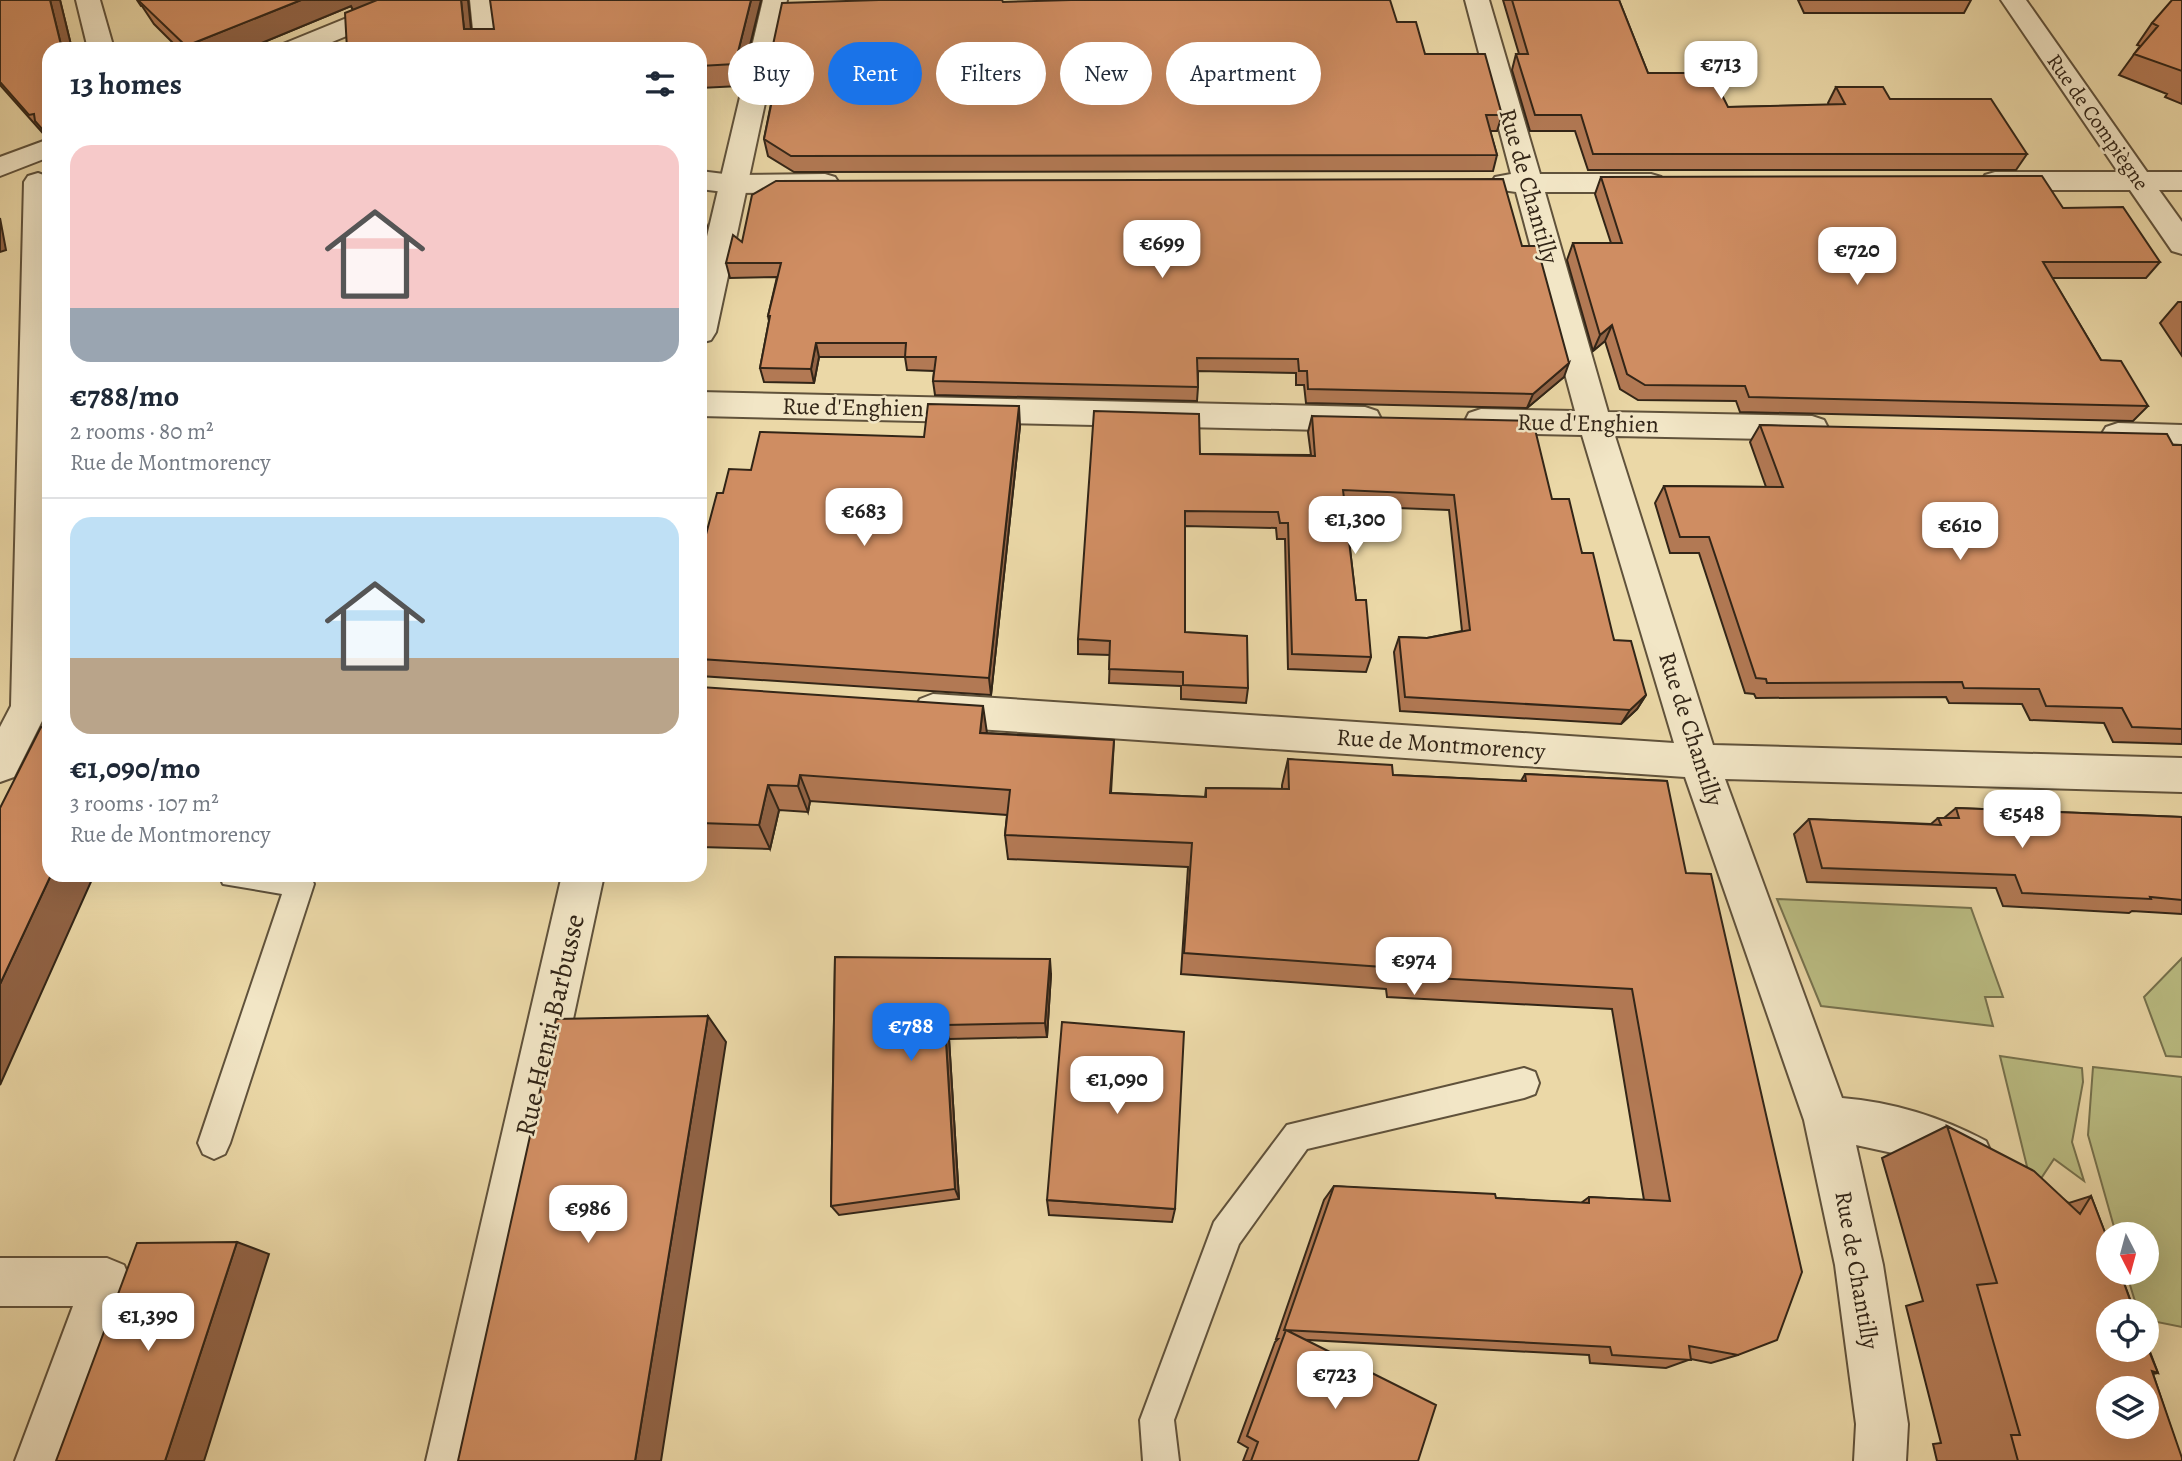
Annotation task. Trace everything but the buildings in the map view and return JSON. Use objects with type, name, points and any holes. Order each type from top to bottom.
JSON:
[{"type":"street","points":[[88,0],[99,42]]},
{"type":"street","points":[[309,42],[414,0]]},
{"type":"street","points":[[482,0],[487,42]]},
{"type":"street","name":"Rue de Chantilly","points":[[1477,0],[1595,424],[1699,761],[1827,1120],[1859,1265],[1882,1424],[1880,1461]]},
{"type":"street","name":"Rue de Compiègne","points":[[2013,0],[2182,244]]},
{"type":"street","points":[[707,300],[732,184],[780,6]]},
{"type":"street","points":[[0,167],[42,150]]},
{"type":"street","points":[[707,181],[732,184],[848,183]]},
{"type":"street","points":[[1975,181],[2182,181]]},
{"type":"street","points":[[38,182],[42,225]]},
{"type":"street","points":[[1475,183],[1683,183]]},
{"type":"street","points":[[0,765],[39,706],[42,354]]},
{"type":"street","name":"Rue d'Enghien","points":[[707,404],[1396,419]]},
{"type":"street","name":"Rue d'Enghien","points":[[1452,421],[1840,429]]},
{"type":"street","points":[[2086,435],[2182,437]]},
{"type":"street","name":"Rue de Montmorency","points":[[895,708],[1699,761],[2182,775]]},
{"type":"street","name":"Rue Henri Barbusse","points":[[452,1461],[581,882]]},
{"type":"street","points":[[1827,1120],[1849,1120],[1948,1143],[2000,1176]]},
{"type":"street","points":[[0,1282],[107,1282],[41,1461]]},
{"type":"lane","points":[[214,1143],[300,884],[285,882]]},
{"type":"lane","points":[[1161,1461],[1157,1420],[1226,1234],[1298,1136],[1524,1083]]},
{"type":"green space","points":[[1777,899],[1971,908],[2003,997],[1985,997],[1993,1026],[1821,1006]]},
{"type":"green space","points":[[2182,958],[2182,1057],[2166,1056],[2144,997]]},
{"type":"green space","points":[[2000,1056],[2082,1068],[2083,1082],[2072,1142],[2084,1181],[2054,1159],[2036,1186],[2032,1187]]},
{"type":"green space","points":[[2093,1067],[2182,1077],[2182,1327],[2159,1322],[2159,1299],[2134,1299],[2130,1285],[2160,1284],[2160,1222],[2113,1222],[2088,1135]]}]
